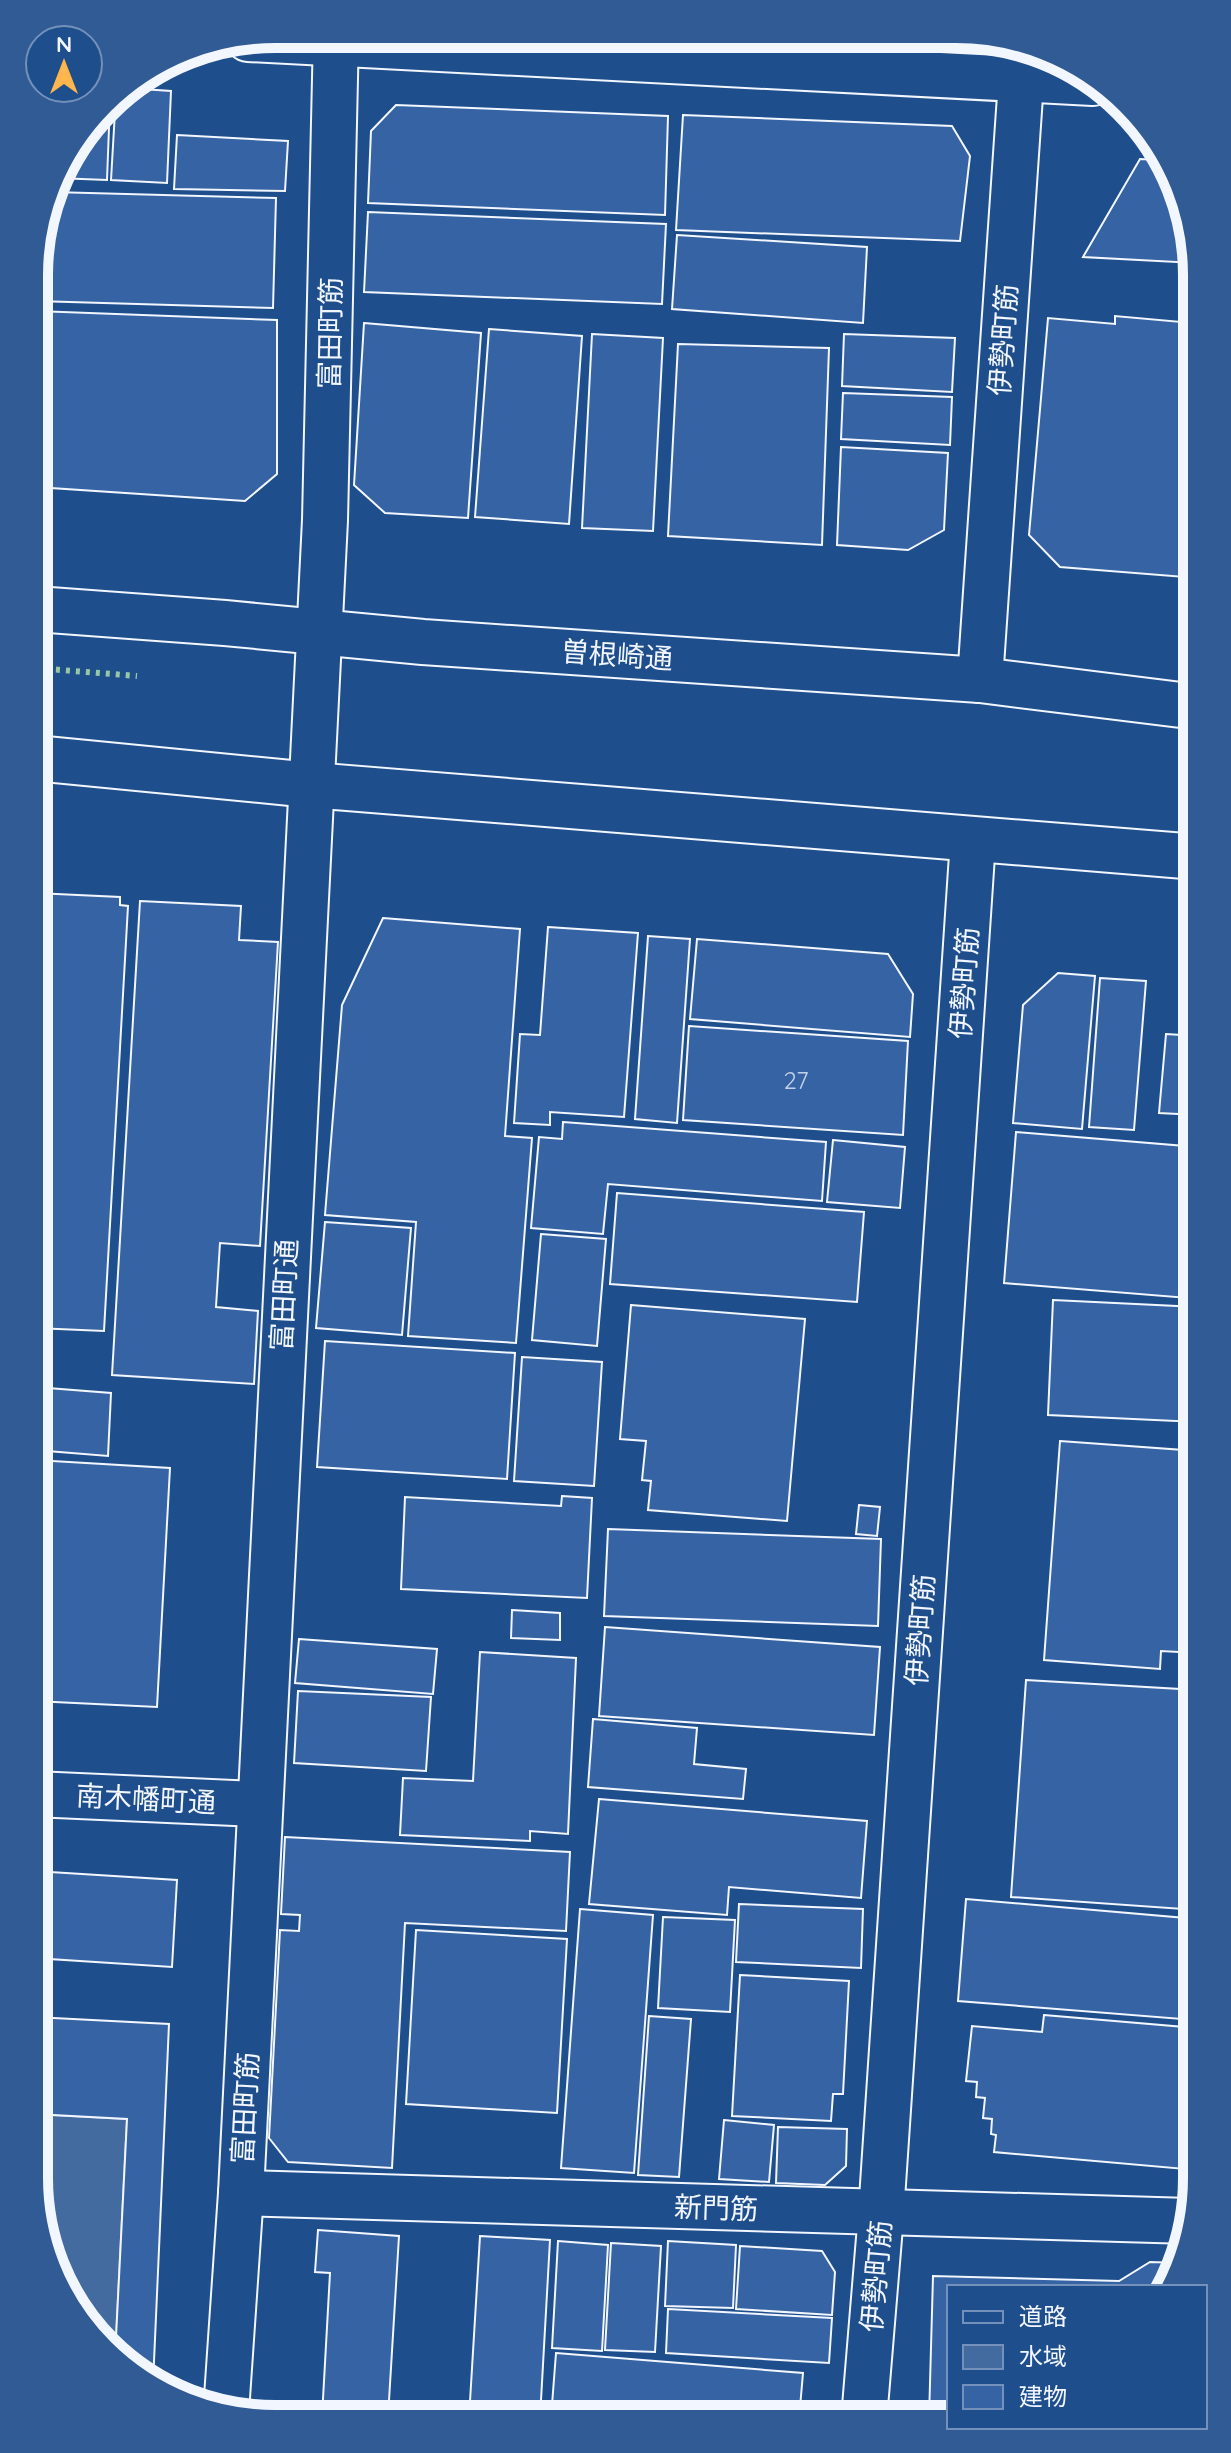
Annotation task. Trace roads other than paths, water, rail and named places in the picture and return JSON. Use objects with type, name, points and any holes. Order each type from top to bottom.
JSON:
[{"type":"main road","name":"富田町筋","points":[[311,785],[325,520],[336,48]]},
{"type":"main road","points":[[565,48],[1022,64],[1063,75]]},
{"type":"main road","name":"伊勢町筋","points":[[980,680],[1022,64]]},
{"type":"main road","name":"曽根崎通","points":[[48,610],[423,642],[980,680],[1183,705]]},
{"type":"main road","points":[[48,759],[311,785],[1183,856]]},
{"type":"main road","name":"富田町通","points":[[258,1804],[311,785]]},
{"type":"main road","name":"伊勢町筋","points":[[865,2405],[881,2214],[973,840]]},
{"type":"main road","name":"南木幡町通","points":[[48,1795],[258,1804]]},
{"type":"main road","name":"富田町筋","points":[[227,2399],[241,2193],[258,1804]]},
{"type":"main road","name":"新門筋","points":[[241,2193],[1178,2221]]},
{"type":"water","points":[[48,2115],[127,2119],[116,2341],[86,2304],[60,2251],[48,2193]]}]
